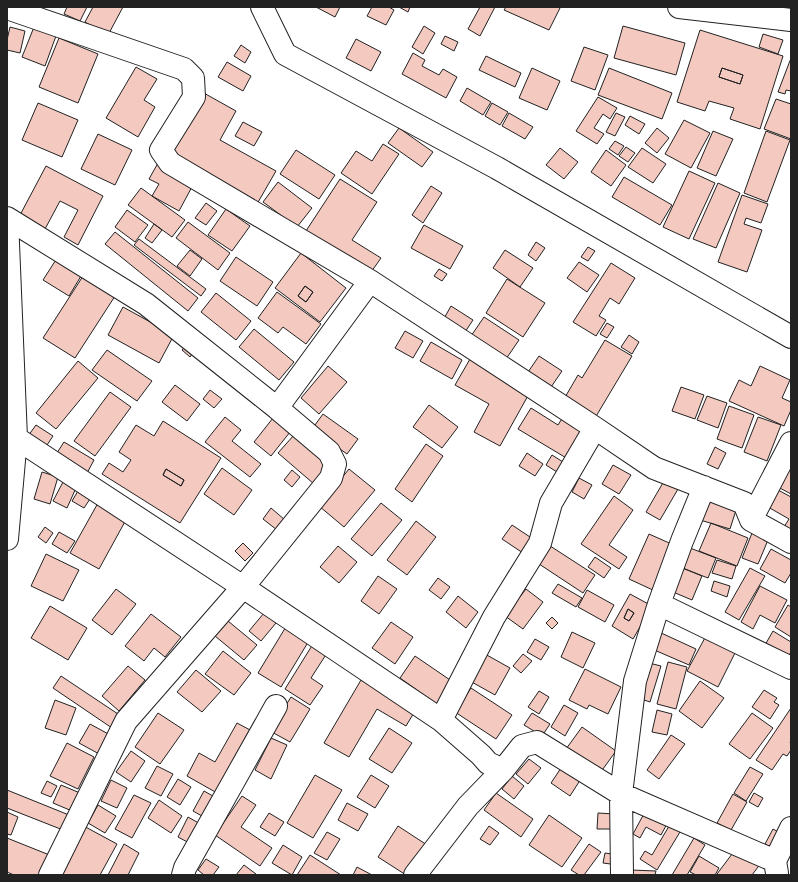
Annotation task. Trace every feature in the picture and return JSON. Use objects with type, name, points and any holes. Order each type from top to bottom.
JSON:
[{"type":"street","points":[[262,7],[285,54],[497,168],[791,336]]},
{"type":"street","points":[[679,7],[791,20]]},
{"type":"street","points":[[7,8],[184,69],[193,78],[194,96],[161,150],[170,163],[370,281],[654,468],[744,503],[751,520],[791,542]]},
{"type":"street","points":[[7,219],[146,304],[277,408],[329,452],[335,464],[331,478],[244,587],[126,721],[50,875]]},
{"type":"street","points":[[7,219],[16,438],[7,539]]},
{"type":"street","points":[[277,408],[370,281]]},
{"type":"street","points":[[441,720],[494,617],[540,543],[551,503],[595,428]]},
{"type":"street","points":[[16,438],[244,587],[441,720],[488,763],[502,770]]},
{"type":"street","points":[[751,520],[791,443]]},
{"type":"street","points":[[622,875],[621,794],[635,681],[659,604],[704,487]]},
{"type":"street","points":[[659,604],[791,668]]},
{"type":"street","points":[[183,875],[185,868],[276,706]]},
{"type":"street","points":[[415,875],[468,806],[522,746],[537,742],[621,794],[776,868],[791,828]]},
{"type":"building","points":[[67,7],[87,7],[80,21],[64,14]]},
{"type":"building","points":[[93,7],[123,7],[108,35],[85,22]]},
{"type":"building","points":[[316,7],[340,7],[335,17]]},
{"type":"building","points":[[372,7],[389,7],[394,10],[386,25],[367,16]]},
{"type":"building","points":[[399,7],[410,7],[408,12]]},
{"type":"building","points":[[480,7],[495,7],[480,36],[468,29]]},
{"type":"building","points":[[506,7],[560,8],[549,30],[504,10]]},
{"type":"building","points":[[424,26],[435,33],[423,54],[412,47]]},
{"type":"building","points":[[623,26],[685,43],[676,75],[614,58]]},
{"type":"building","points":[[10,27],[25,31],[20,53],[7,50],[7,40]]},
{"type":"building","points":[[34,27],[56,36],[45,66],[22,57]]},
{"type":"building","points":[[700,30],[783,56],[760,129],[730,119],[734,108],[709,101],[705,111],[677,102]],"holes":[[[722,68],[743,75],[740,84],[719,77]]]},
{"type":"building","points":[[763,34],[783,40],[778,54],[759,47]]},
{"type":"building","points":[[445,36],[458,42],[454,51],[441,44]]},
{"type":"building","points":[[59,38],[98,54],[78,103],[39,87]]},
{"type":"building","points":[[356,39],[381,52],[371,71],[346,58]]},
{"type":"building","points":[[241,45],[251,52],[245,63],[234,56]]},
{"type":"building","points":[[584,47],[608,55],[595,90],[571,81]]},
{"type":"building","points":[[413,53],[425,60],[422,66],[439,75],[443,69],[457,77],[446,98],[402,74]]},
{"type":"building","points":[[486,56],[521,73],[515,87],[479,70]]},
{"type":"building","points":[[791,58],[791,91],[786,90],[785,94],[778,92]]},
{"type":"building","points":[[227,62],[251,76],[243,91],[218,77]]},
{"type":"building","points":[[136,67],[157,79],[144,100],[155,107],[138,137],[106,118]]},
{"type":"building","points":[[532,68],[560,81],[547,110],[519,98]]},
{"type":"building","points":[[609,68],[672,93],[662,119],[598,95]]},
{"type":"building","points":[[722,68],[743,75],[740,84],[719,77]]},
{"type":"building","points":[[467,88],[491,102],[483,115],[460,101]]},
{"type":"building","points":[[202,92],[236,111],[220,140],[276,171],[257,204],[167,154]]},
{"type":"building","points":[[598,97],[617,108],[610,119],[603,114],[594,128],[604,134],[597,144],[576,131]]},
{"type":"building","points":[[776,99],[791,104],[791,139],[764,129]]},
{"type":"building","points":[[38,103],[78,120],[62,157],[22,140]]},
{"type":"building","points":[[492,103],[508,112],[500,125],[485,116]]},
{"type":"building","points":[[509,113],[533,127],[525,139],[502,126]]},
{"type":"building","points":[[616,113],[625,117],[615,136],[606,132]]},
{"type":"building","points":[[630,116],[645,124],[639,134],[625,125]]},
{"type":"building","points":[[684,120],[710,133],[691,168],[665,154]]},
{"type":"building","points":[[243,122],[262,132],[254,146],[235,136]]},
{"type":"building","points":[[399,128],[433,152],[422,167],[388,143]]},
{"type":"building","points":[[657,128],[669,138],[657,153],[645,143]]},
{"type":"building","points":[[713,131],[733,139],[716,176],[697,168]]},
{"type":"building","points":[[766,131],[790,140],[767,202],[744,193]]},
{"type":"building","points":[[98,134],[132,150],[115,185],[81,169]]},
{"type":"building","points":[[615,141],[624,146],[618,155],[609,149]]},
{"type":"building","points":[[383,144],[399,154],[372,194],[341,173],[356,151],[372,161]]},
{"type":"building","points":[[626,147],[635,153],[628,162],[619,156]]},
{"type":"building","points":[[560,148],[578,162],[564,179],[546,165]]},
{"type":"building","points":[[642,148],[666,164],[653,183],[628,167]]},
{"type":"building","points":[[296,150],[335,175],[319,199],[280,174]]},
{"type":"building","points":[[606,150],[626,165],[611,186],[591,172]]},
{"type":"building","points":[[158,163],[194,183],[179,211],[152,196],[159,184],[149,179]]},
{"type":"building","points":[[46,166],[103,196],[78,245],[64,237],[78,210],[60,201],[45,229],[20,215]]},
{"type":"building","points":[[689,171],[715,183],[689,239],[663,227]]},
{"type":"building","points":[[624,177],[672,205],[660,225],[612,197]]},
{"type":"building","points":[[340,179],[377,202],[352,240],[381,258],[369,275],[304,234]]},
{"type":"building","points":[[278,182],[312,208],[297,227],[263,202]]},
{"type":"building","points":[[718,183],[740,193],[716,248],[693,239]]},
{"type":"building","points":[[431,186],[442,193],[423,223],[412,215]]},
{"type":"building","points":[[141,188],[185,220],[172,237],[128,205]]},
{"type":"building","points":[[742,195],[768,204],[761,223],[746,218],[744,224],[762,230],[747,272],[718,262]]},
{"type":"building","points":[[206,203],[217,211],[206,225],[195,218]]},
{"type":"building","points":[[226,209],[250,226],[232,251],[208,235]]},
{"type":"building","points":[[127,210],[148,225],[135,242],[115,227]]},
{"type":"building","points":[[188,222],[230,253],[218,270],[176,238]]},
{"type":"building","points":[[154,224],[162,230],[152,243],[145,238]]},
{"type":"building","points":[[424,225],[463,246],[450,269],[411,248]]},
{"type":"building","points":[[115,232],[198,298],[188,311],[105,244]]},
{"type":"building","points":[[139,239],[206,289],[201,296],[134,245]]},
{"type":"building","points":[[536,242],[545,248],[536,261],[528,255]]},
{"type":"building","points":[[588,247],[595,251],[588,261],[581,257]]},
{"type":"building","points":[[190,250],[202,259],[190,276],[177,266]]},
{"type":"building","points":[[505,250],[533,268],[520,287],[493,268]]},
{"type":"building","points":[[301,253],[346,288],[320,322],[275,288]],"holes":[[[305,286],[313,292],[306,302],[298,296]]]},
{"type":"building","points":[[59,255],[84,271],[69,296],[43,280]]},
{"type":"building","points":[[236,257],[273,282],[257,306],[220,281]]},
{"type":"building","points":[[579,262],[599,275],[587,292],[567,278]]},
{"type":"building","points":[[611,263],[635,278],[619,304],[610,298],[599,316],[606,320],[596,336],[573,322]]},
{"type":"building","points":[[439,269],[447,274],[442,281],[434,276]]},
{"type":"building","points":[[85,273],[117,293],[75,358],[43,338]]},
{"type":"building","points":[[507,279],[545,303],[523,337],[486,313]]},
{"type":"building","points":[[305,286],[313,292],[306,302],[298,296]]},
{"type":"building","points":[[277,292],[321,324],[306,344],[283,327],[278,333],[258,318]]},
{"type":"building","points":[[216,293],[251,321],[236,340],[201,312]]},
{"type":"building","points":[[451,306],[473,320],[463,335],[442,322]]},
{"type":"building","points":[[123,307],[174,335],[159,363],[108,335]]},
{"type":"building","points":[[484,317],[519,340],[506,359],[471,336]]},
{"type":"building","points":[[607,323],[614,327],[607,338],[600,334]]},
{"type":"building","points":[[254,329],[294,362],[279,380],[239,347]]},
{"type":"building","points":[[405,331],[423,341],[413,358],[395,348]]},
{"type":"building","points":[[629,335],[639,342],[632,354],[621,347]]},
{"type":"building","points":[[605,340],[632,356],[595,418],[564,399],[578,375],[582,378]]},
{"type":"building","points":[[431,342],[462,360],[452,379],[420,361]]},
{"type":"building","points":[[187,344],[195,350],[190,357],[182,350]]},
{"type":"building","points":[[107,350],[152,381],[137,401],[92,370]]},
{"type":"building","points":[[539,356],[562,371],[549,390],[526,375]]},
{"type":"building","points":[[470,359],[530,392],[500,446],[474,432],[489,404],[455,385]]},
{"type":"building","points":[[78,361],[98,378],[56,429],[36,413]]},
{"type":"building","points":[[328,366],[347,382],[319,414],[301,398]]},
{"type":"building","points":[[760,366],[790,380],[782,398],[791,402],[791,410],[784,426],[729,401],[739,380],[751,386]]},
{"type":"building","points":[[175,385],[200,404],[187,421],[162,402]]},
{"type":"building","points":[[681,387],[704,395],[695,419],[672,411]]},
{"type":"building","points":[[210,390],[222,399],[214,408],[203,399]]},
{"type":"building","points":[[110,392],[131,407],[95,456],[74,441]]},
{"type":"building","points":[[707,396],[727,403],[718,428],[697,420]]},
{"type":"building","points":[[429,405],[458,427],[442,448],[413,427]]},
{"type":"building","points":[[729,406],[754,415],[742,448],[717,439]]},
{"type":"building","points":[[531,408],[558,425],[563,417],[585,431],[568,459],[518,429]]},
{"type":"building","points":[[323,414],[358,439],[347,454],[312,429]]},
{"type":"building","points":[[225,417],[241,430],[232,441],[261,464],[250,477],[205,442]]},
{"type":"building","points":[[758,417],[781,425],[767,461],[744,452]]},
{"type":"building","points":[[273,418],[290,432],[271,456],[254,442]]},
{"type":"building","points":[[163,421],[221,458],[180,523],[102,474],[109,463],[123,472],[131,460],[119,452],[136,425],[154,436]],"holes":[[[166,469],[184,480],[181,486],[163,475]]]},
{"type":"building","points":[[36,425],[53,436],[45,448],[28,436]]},
{"type":"building","points":[[294,435],[329,467],[314,484],[278,453]]},
{"type":"building","points":[[64,442],[94,460],[86,475],[55,456]]},
{"type":"building","points":[[426,444],[443,456],[412,502],[395,489]]},
{"type":"building","points":[[715,447],[726,453],[718,469],[707,464]]},
{"type":"building","points":[[527,453],[543,464],[535,476],[519,466]]},
{"type":"building","points":[[552,455],[563,462],[557,472],[546,465]]},
{"type":"building","points":[[791,463],[791,494],[778,487]]},
{"type":"building","points":[[613,465],[631,475],[619,494],[602,484]]},
{"type":"building","points":[[222,468],[252,490],[234,515],[204,494]]},
{"type":"building","points":[[166,469],[184,480],[181,486],[163,475]]},
{"type":"building","points":[[349,469],[375,490],[344,527],[319,506]]},
{"type":"building","points":[[292,470],[300,477],[292,487],[284,480]]},
{"type":"building","points":[[42,472],[58,477],[50,504],[34,499]]},
{"type":"building","points":[[579,478],[592,485],[584,499],[572,492]]},
{"type":"building","points":[[664,481],[678,489],[660,520],[646,512]]},
{"type":"building","points":[[63,482],[76,488],[67,508],[53,501]]},
{"type":"building","points":[[778,490],[791,497],[791,535],[782,530],[789,519],[768,507]]},
{"type":"building","points":[[78,491],[90,499],[84,508],[72,501]]},
{"type":"building","points":[[614,496],[633,510],[609,545],[627,557],[619,569],[581,544]]},
{"type":"building","points":[[707,497],[737,507],[730,529],[700,520]]},
{"type":"building","points":[[98,503],[127,518],[99,569],[70,553]]},
{"type":"building","points":[[381,503],[402,520],[372,556],[351,539]]},
{"type":"building","points":[[271,508],[285,520],[277,530],[263,519]]},
{"type":"building","points":[[416,521],[436,537],[407,575],[387,560]]},
{"type":"building","points":[[711,523],[748,538],[737,566],[699,551]]},
{"type":"building","points":[[512,525],[533,539],[523,553],[502,539]]},
{"type":"building","points":[[45,527],[53,533],[46,543],[38,537]]},
{"type":"building","points":[[59,532],[75,541],[67,553],[52,544]]},
{"type":"building","points":[[752,533],[768,540],[758,564],[742,558]]},
{"type":"building","points":[[649,534],[676,546],[655,591],[629,579]]},
{"type":"building","points":[[544,542],[595,575],[583,593],[533,560]]},
{"type":"building","points":[[243,543],[253,553],[245,561],[235,551]]},
{"type":"building","points":[[338,546],[357,562],[339,583],[320,567]]},
{"type":"building","points":[[690,548],[716,558],[708,578],[682,568]]},
{"type":"building","points":[[771,549],[791,560],[791,573],[785,583],[760,569]]},
{"type":"building","points":[[46,554],[79,570],[63,601],[31,586]]},
{"type":"building","points":[[595,557],[611,568],[604,578],[588,567]]},
{"type":"building","points":[[717,560],[736,566],[732,579],[712,573]]},
{"type":"building","points":[[683,568],[702,576],[692,600],[673,592]]},
{"type":"building","points":[[750,568],[765,576],[739,620],[725,612]]},
{"type":"building","points":[[378,576],[397,589],[379,614],[361,601]]},
{"type":"building","points":[[438,578],[450,587],[441,599],[429,590]]},
{"type":"building","points":[[714,581],[730,586],[727,597],[711,591]]},
{"type":"building","points":[[558,584],[582,598],[576,607],[552,593]]},
{"type":"building","points":[[760,586],[787,600],[775,623],[760,615],[753,629],[741,622]]},
{"type":"building","points":[[116,589],[136,604],[112,635],[92,620]]},
{"type":"building","points":[[526,589],[543,602],[523,629],[505,616]]},
{"type":"building","points":[[587,590],[614,605],[605,622],[578,607]]},
{"type":"building","points":[[630,594],[652,606],[633,639],[612,626]],"holes":[[[628,609],[634,613],[629,621],[624,618]]]},
{"type":"building","points":[[458,596],[478,612],[466,628],[446,612]]},
{"type":"building","points":[[788,605],[791,607],[791,637],[775,627]]},
{"type":"building","points":[[50,606],[87,628],[68,660],[31,638]]},
{"type":"building","points":[[628,609],[634,613],[629,621],[624,618]]},
{"type":"building","points":[[264,613],[276,623],[261,641],[249,631]]},
{"type":"building","points":[[151,614],[181,637],[165,657],[154,648],[144,661],[125,646]]},
{"type":"building","points":[[552,617],[558,623],[552,629],[546,623]]},
{"type":"building","points":[[228,621],[257,645],[244,660],[215,636]]},
{"type":"building","points":[[391,622],[413,637],[395,664],[372,648]]},
{"type":"building","points":[[287,625],[310,639],[281,687],[258,673]]},
{"type":"building","points":[[773,631],[791,642],[791,652],[787,658],[765,645]]},
{"type":"building","points":[[572,632],[595,643],[583,668],[561,657]]},
{"type":"building","points":[[659,632],[696,649],[689,665],[652,649]]},
{"type":"building","points":[[707,634],[737,649],[718,687],[687,671]]},
{"type":"building","points":[[535,639],[549,647],[541,660],[527,652]]},
{"type":"building","points":[[313,644],[327,653],[311,678],[323,686],[310,705],[285,689]]},
{"type":"building","points":[[223,651],[251,673],[234,695],[205,674]]},
{"type":"building","points":[[485,654],[510,668],[495,695],[470,681]]},
{"type":"building","points":[[523,654],[532,661],[521,673],[513,666]]},
{"type":"building","points":[[415,656],[453,682],[438,705],[400,678]]},
{"type":"building","points":[[668,662],[687,667],[676,709],[657,704]]},
{"type":"building","points":[[649,663],[661,666],[650,702],[638,698]]},
{"type":"building","points":[[128,666],[145,680],[119,711],[102,696]]},
{"type":"building","points":[[585,669],[621,687],[608,714],[589,705],[587,709],[569,700]]},
{"type":"building","points":[[196,670],[221,691],[202,712],[177,692]]},
{"type":"building","points":[[61,676],[121,716],[112,728],[53,688]]},
{"type":"building","points":[[361,680],[415,711],[406,726],[377,709],[349,757],[324,743]]},
{"type":"building","points":[[700,681],[724,698],[702,728],[679,711]]},
{"type":"building","points":[[471,688],[512,715],[496,739],[455,712]]},
{"type":"building","points":[[764,690],[777,698],[774,702],[779,705],[770,719],[752,707]]},
{"type":"building","points":[[539,691],[549,697],[539,714],[528,707]]},
{"type":"building","points":[[291,697],[310,709],[290,742],[270,731]]},
{"type":"building","points":[[55,700],[76,708],[66,735],[45,728]]},
{"type":"building","points":[[564,705],[578,713],[565,736],[551,727]]},
{"type":"building","points":[[791,708],[791,750],[787,756],[783,754],[772,770],[756,760]]},
{"type":"building","points":[[657,710],[672,714],[667,735],[652,732]]},
{"type":"building","points":[[158,713],[184,730],[160,764],[135,747]]},
{"type":"building","points":[[532,713],[550,724],[542,736],[524,725]]},
{"type":"building","points":[[752,713],[773,728],[750,759],[729,744]]},
{"type":"building","points":[[237,723],[252,731],[217,793],[187,776],[199,753],[215,762]]},
{"type":"building","points":[[90,724],[112,736],[101,755],[79,743]]},
{"type":"building","points":[[582,727],[616,751],[600,773],[566,749]]},
{"type":"building","points":[[389,728],[412,743],[392,773],[369,759]]},
{"type":"building","points":[[671,735],[685,744],[659,779],[647,770]]},
{"type":"building","points":[[271,738],[287,745],[271,779],[255,770]]},
{"type":"building","points":[[67,743],[94,757],[78,789],[50,776]]},
{"type":"building","points":[[131,751],[145,761],[131,782],[116,772]]},
{"type":"building","points":[[529,759],[541,768],[528,784],[516,774]]},
{"type":"building","points":[[565,762],[584,774],[570,796],[551,783]]},
{"type":"building","points":[[157,766],[173,774],[161,796],[145,788]]},
{"type":"building","points":[[750,767],[763,774],[746,801],[734,793]]},
{"type":"building","points":[[315,775],[342,790],[313,838],[287,823]]},
{"type":"building","points":[[371,775],[389,786],[375,808],[357,797]]},
{"type":"building","points":[[512,776],[524,786],[514,799],[502,789]]},
{"type":"building","points":[[178,779],[191,787],[180,805],[167,797]]},
{"type":"building","points":[[111,780],[127,788],[117,808],[101,801]]},
{"type":"building","points":[[47,781],[57,786],[51,797],[41,793]]},
{"type":"building","points":[[61,785],[80,793],[72,811],[53,803]]},
{"type":"building","points":[[7,790],[69,815],[63,830],[7,808]]},
{"type":"building","points":[[204,791],[220,800],[209,820],[193,811]]},
{"type":"building","points":[[496,793],[533,819],[521,837],[484,810]]},
{"type":"building","points":[[754,793],[763,798],[758,807],[749,802]]},
{"type":"building","points":[[733,794],[747,802],[731,830],[717,823]]},
{"type":"building","points":[[134,795],[151,803],[132,838],[115,829]]},
{"type":"building","points":[[242,796],[256,805],[241,827],[272,848],[260,866],[215,835]]},
{"type":"building","points":[[159,800],[182,816],[171,833],[148,818]]},
{"type":"building","points":[[347,803],[368,814],[358,831],[338,820]]},
{"type":"building","points":[[98,805],[116,816],[105,833],[88,823]]},
{"type":"building","points":[[647,808],[669,820],[661,835],[646,827],[640,838],[633,834]]},
{"type":"building","points":[[7,812],[18,817],[11,835],[7,834]]},
{"type":"building","points":[[269,813],[284,822],[275,836],[260,827]]},
{"type":"building","points":[[598,813],[615,814],[615,829],[597,829]]},
{"type":"building","points":[[549,815],[582,838],[562,867],[529,845]]},
{"type":"building","points":[[188,817],[204,826],[193,845],[178,837]]},
{"type":"building","points":[[672,821],[683,827],[657,870],[640,859],[645,851],[652,855]]},
{"type":"building","points":[[80,824],[117,844],[100,875],[52,875]]},
{"type":"building","points":[[398,826],[427,845],[406,875],[378,857]]},
{"type":"building","points":[[489,826],[499,833],[490,845],[480,839]]},
{"type":"building","points":[[773,829],[782,834],[774,849],[765,844]]},
{"type":"building","points":[[327,832],[340,839],[327,860],[314,853]]},
{"type":"building","points":[[7,838],[52,856],[44,875],[14,875],[7,872]]},
{"type":"building","points":[[694,838],[705,845],[687,875],[672,875]]},
{"type":"building","points":[[124,844],[139,853],[128,875],[108,875]]},
{"type":"building","points":[[589,844],[601,852],[584,875],[579,875],[571,870]]},
{"type":"building","points":[[283,845],[302,857],[292,875],[272,863]]},
{"type":"building","points":[[738,846],[761,863],[752,875],[717,874]]},
{"type":"building","points":[[605,853],[619,855],[618,865],[603,863]]},
{"type":"building","points":[[310,855],[341,875],[297,875]]},
{"type":"building","points":[[699,856],[719,868],[715,875],[696,875],[690,872]]},
{"type":"building","points":[[206,859],[219,867],[213,875],[204,875],[198,870]]},
{"type":"building","points":[[244,865],[256,874],[256,875],[236,875]]},
{"type":"building","points":[[357,867],[372,875],[353,875]]},
{"type":"building","points":[[631,870],[656,871],[655,875],[631,875]]}]
